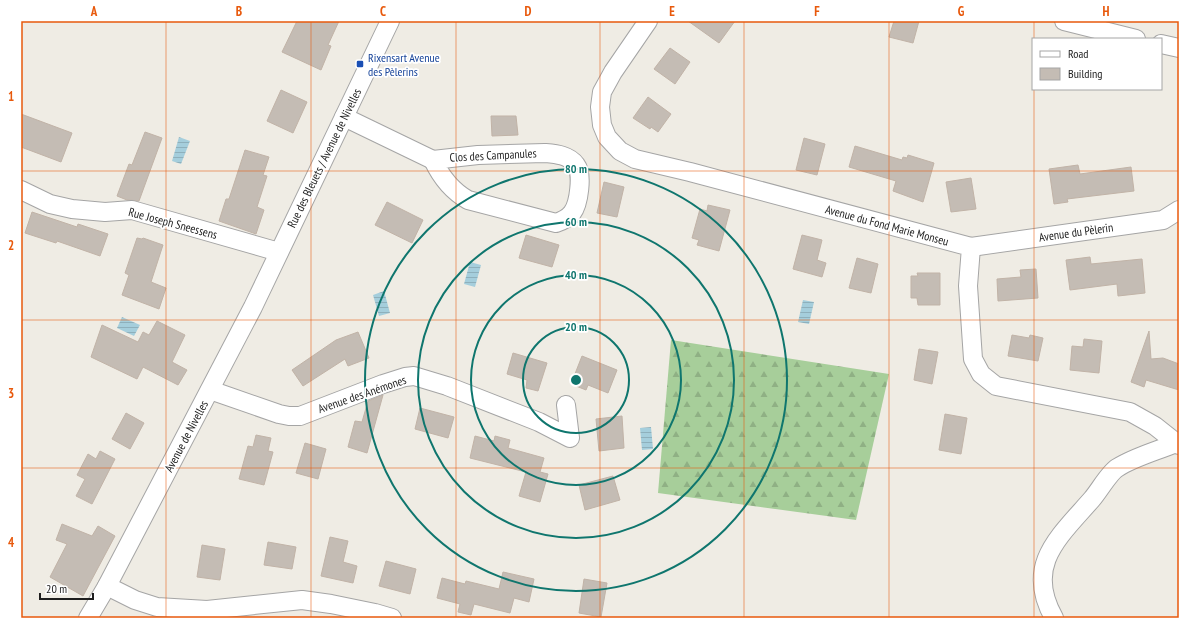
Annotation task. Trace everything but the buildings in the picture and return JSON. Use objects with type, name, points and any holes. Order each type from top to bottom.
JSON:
[{"type":"street","name":"Rue des Bleuets / Avenue de Nivelles","points":[[279,252],[390,21]]},
{"type":"street","name":"Avenue du Fond Marie Monseu","points":[[648,21],[613,72],[602,92],[600,107],[602,125],[607,137],[620,151],[635,159],[971,247]]},
{"type":"street","points":[[1064,21],[1132,38]]},
{"type":"street","points":[[1162,44],[1179,48]]},
{"type":"street","name":"Clos des Campanules","points":[[344,117],[432,160],[458,157],[545,153],[562,155],[576,165],[580,174],[580,186],[573,212],[564,220],[556,223],[468,200],[456,193],[437,170],[432,160]]},
{"type":"street","points":[[448,184],[458,157]]},
{"type":"street","name":"Rue Joseph Sneessens","points":[[21,190],[50,204],[72,209],[105,212],[132,210],[279,252]]},
{"type":"street","name":"Avenue du Pèlerin","points":[[971,247],[1164,220],[1179,210]]},
{"type":"street","points":[[971,247],[968,286],[973,359],[981,374],[996,386],[1130,412],[1155,426],[1178,444],[1116,469],[1058,538],[1045,560],[1042,575],[1046,601],[1054,618]]},
{"type":"street","name":"Avenue de Nivelles","points":[[88,618],[107,586],[210,390],[279,252]]},
{"type":"street","name":"Avenue des Anémones","points":[[210,390],[279,414],[300,416],[383,384],[405,377],[414,376],[447,386],[539,422],[570,438],[566,405]]},
{"type":"street","points":[[107,586],[135,600],[157,607],[207,610],[302,600],[338,605],[392,618]]},
{"type":"green space","points":[[671,340],[889,374],[856,520],[658,493]]},
{"type":"water","points":[[179,137],[190,141],[181,164],[172,161]]},
{"type":"water","points":[[470,262],[481,265],[475,287],[464,284]]},
{"type":"water","points":[[384,291],[390,313],[379,316],[373,295]]},
{"type":"water","points":[[803,300],[814,302],[809,324],[798,322]]},
{"type":"water","points":[[122,317],[140,325],[134,336],[117,328]]},
{"type":"water","points":[[651,427],[653,449],[642,450],[640,428]]},
{"type":"place","name":"Rixensart Avenue des Pèlerins","points":[[360,64]]}]
